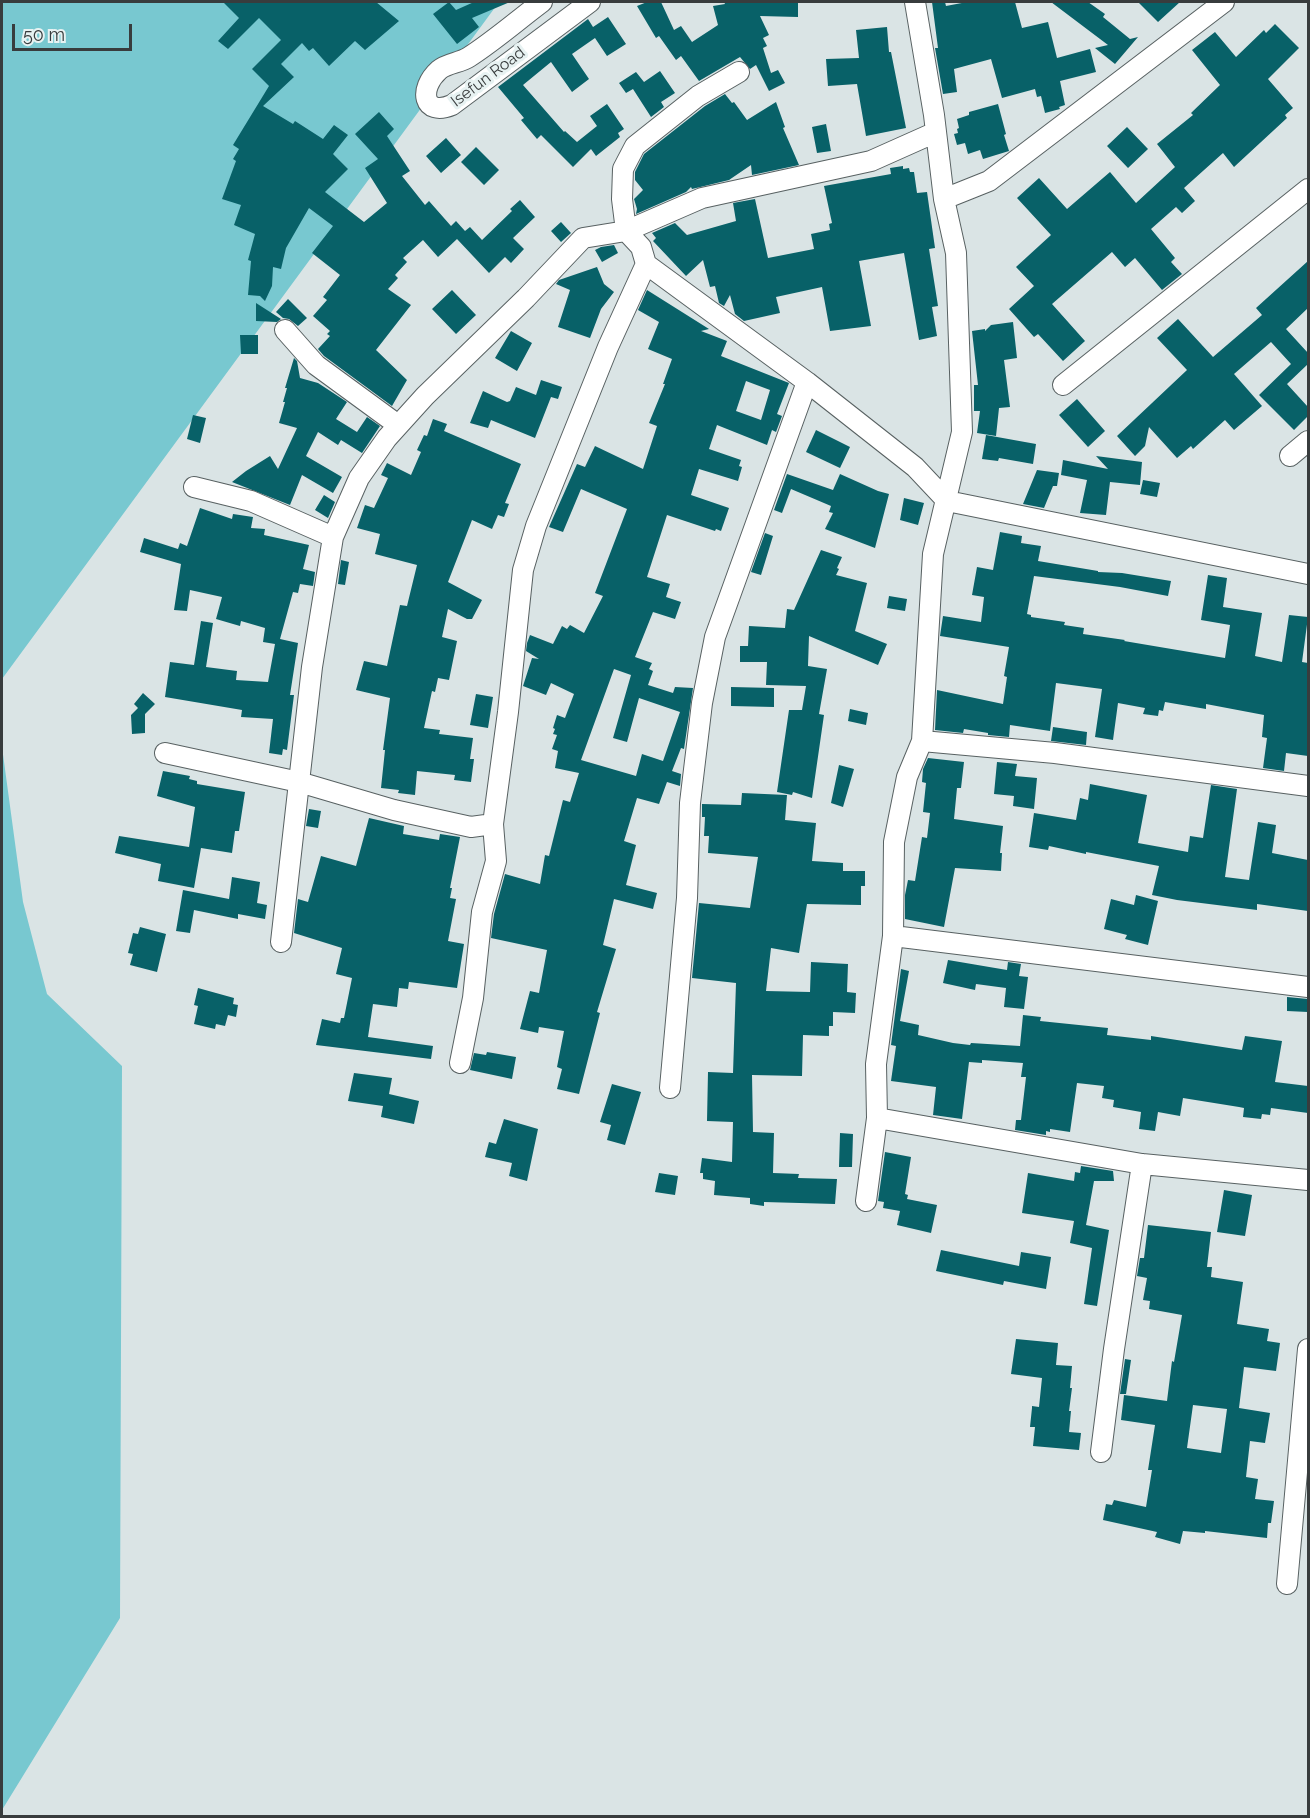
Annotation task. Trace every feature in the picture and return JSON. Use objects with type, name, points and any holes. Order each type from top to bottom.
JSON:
[{"type":"street","name":"Isefun Road","points":[[542,2],[467,58],[441,68],[428,82],[425,91],[428,102],[443,109],[452,105],[590,2]]},
{"type":"street","points":[[866,1201],[876,1118],[876,1064],[893,936],[894,842],[907,777],[922,741],[933,554],[962,432],[956,252],[944,199],[936,132],[915,2]]},
{"type":"street","points":[[944,199],[989,181],[1224,2]]},
{"type":"street","points":[[739,72],[698,96],[635,146],[623,169],[622,199],[626,231],[640,247],[646,264],[807,382],[915,467],[947,501],[1308,574]]},
{"type":"street","points":[[281,942],[312,667],[333,537],[359,478],[387,438],[425,396],[584,238],[626,231],[702,198],[871,161],[936,132]]},
{"type":"street","points":[[1063,385],[1308,189]]},
{"type":"street","points":[[460,1063],[473,998],[482,912],[496,861],[493,824],[510,701],[523,570],[536,526],[608,347],[646,264]]},
{"type":"street","points":[[285,330],[316,365],[398,425]]},
{"type":"street","points":[[670,1088],[687,898],[690,803],[702,703],[715,637],[807,382]]},
{"type":"street","points":[[1290,456],[1308,441]]},
{"type":"street","points":[[194,487],[251,501],[333,537]]},
{"type":"street","points":[[922,741],[1055,753],[1308,786]]},
{"type":"street","points":[[165,753],[299,782],[394,810],[471,827],[493,824]]},
{"type":"street","points":[[893,936],[1308,987]]},
{"type":"street","points":[[876,1118],[1142,1164],[1308,1179]]},
{"type":"street","points":[[1101,1452],[1142,1164]]},
{"type":"street","points":[[1287,1584],[1308,1349]]},
{"type":"shaded area","points":[[2,2],[499,2],[2,679]]},
{"type":"shaded area","points":[[2,747],[23,902],[47,994],[122,1066],[120,1618],[2,1810]]},
{"type":"building","points":[[223,2],[376,2],[399,21],[365,50],[355,41],[329,66],[313,48],[309,51],[302,43],[281,64],[294,77],[263,106],[293,124],[295,121],[323,139],[334,125],[348,135],[333,154],[348,169],[325,192],[364,222],[387,203],[365,168],[378,159],[355,134],[379,112],[394,129],[387,136],[410,171],[402,176],[425,205],[429,201],[451,226],[456,221],[465,231],[470,227],[482,240],[520,200],[535,217],[513,238],[524,249],[511,263],[505,257],[489,273],[457,239],[438,257],[423,240],[403,258],[407,262],[395,275],[398,278],[388,289],[411,305],[376,350],[407,380],[392,406],[324,356],[318,349],[330,336],[327,334],[330,331],[313,316],[327,300],[323,297],[340,275],[312,253],[333,226],[309,208],[286,248],[281,269],[273,267],[272,286],[265,301],[260,296],[248,295],[251,261],[248,260],[255,234],[234,225],[241,205],[222,199],[236,161],[233,159],[239,149],[233,145],[269,86],[252,69],[281,40],[259,18],[228,49],[218,41],[239,18]]},
{"type":"building","points":[[449,2],[456,10],[474,2],[510,2],[472,18],[479,27],[457,44],[433,14]]},
{"type":"building","points":[[647,2],[661,2],[674,30],[681,26],[692,42],[718,25],[713,6],[725,4],[724,2],[798,2],[798,17],[760,16],[769,35],[763,38],[767,46],[763,48],[771,73],[778,70],[785,83],[769,91],[756,65],[750,69],[740,57],[699,81],[681,56],[676,60],[659,36],[656,38],[637,6]]},
{"type":"building","points":[[932,2],[945,2],[946,6],[967,2],[1015,2],[1022,28],[1048,22],[1057,58],[1090,49],[1096,72],[1060,81],[1065,105],[1059,107],[1060,109],[1045,113],[1041,96],[1037,97],[1035,89],[1002,98],[991,59],[954,69],[957,92],[943,94],[935,48],[938,48]]},
{"type":"building","points":[[1051,2],[1088,2],[1105,14],[1103,17],[1130,39],[1138,37],[1115,64],[1095,48],[1108,45]]},
{"type":"building","points":[[1138,2],[1180,2],[1158,22]]},
{"type":"building","points":[[608,17],[626,44],[607,56],[595,38],[572,54],[589,79],[572,92],[551,62],[523,85],[564,132],[577,142],[597,126],[590,116],[607,104],[624,129],[618,133],[620,137],[596,156],[591,149],[573,167],[541,135],[537,139],[521,120],[524,118],[498,87],[588,19],[593,27]]},
{"type":"building","points":[[1275,24],[1299,48],[1268,79],[1293,108],[1285,115],[1287,118],[1234,167],[1223,153],[1184,188],[1195,201],[1182,213],[1176,207],[1151,229],[1175,258],[1171,262],[1182,274],[1162,290],[1135,258],[1125,267],[1112,252],[1052,304],[1085,341],[1063,361],[1038,334],[1034,337],[1009,309],[1034,286],[1016,267],[1051,235],[1017,198],[1039,178],[1067,209],[1110,172],[1136,203],[1175,167],[1157,144],[1193,115],[1191,113],[1220,85],[1192,50],[1215,32],[1236,57],[1264,30],[1266,33]]},
{"type":"building","points":[[887,27],[889,52],[891,52],[906,128],[866,136],[857,84],[828,86],[826,59],[859,58],[856,30]]},
{"type":"building","points":[[660,71],[675,93],[661,102],[664,107],[651,117],[633,89],[626,93],[619,83],[636,72],[644,82]]},
{"type":"building","points":[[725,94],[747,120],[776,102],[785,127],[783,128],[799,165],[752,175],[751,165],[729,180],[692,189],[691,187],[686,192],[636,214],[634,199],[643,190],[635,180],[635,172],[644,154],[705,106]]},
{"type":"building","points":[[998,104],[1009,151],[983,159],[980,150],[968,154],[965,143],[957,145],[954,134],[958,133],[959,128],[957,119],[969,115],[969,112]]},
{"type":"building","points":[[826,124],[831,151],[817,153],[812,127]]},
{"type":"building","points":[[1127,127],[1148,149],[1128,168],[1107,146]]},
{"type":"building","points":[[446,138],[461,155],[441,173],[426,156]]},
{"type":"building","points":[[476,147],[499,170],[484,185],[461,162]]},
{"type":"building","points":[[903,166],[903,169],[909,168],[910,172],[914,172],[917,193],[927,192],[935,248],[929,249],[938,306],[932,307],[937,336],[919,340],[904,253],[859,261],[871,326],[830,331],[822,287],[776,297],[780,313],[744,321],[735,314],[730,295],[724,306],[719,303],[715,286],[710,287],[703,260],[686,276],[653,241],[656,238],[652,233],[675,223],[687,235],[736,221],[733,203],[755,199],[768,258],[814,249],[811,234],[830,230],[829,224],[832,223],[824,186],[891,174],[890,168]]},
{"type":"building","points":[[561,222],[571,233],[561,242],[551,231]]},
{"type":"building","points":[[614,245],[618,253],[602,262],[595,250]]},
{"type":"building","points":[[1308,261],[1308,308],[1286,329],[1308,353],[1308,364],[1287,384],[1308,407],[1308,416],[1294,430],[1259,395],[1291,364],[1271,342],[1234,374],[1262,406],[1234,430],[1225,420],[1193,449],[1191,446],[1177,458],[1149,427],[1145,446],[1135,456],[1117,436],[1187,370],[1157,338],[1178,319],[1213,357],[1262,315],[1256,308]]},
{"type":"building","points":[[597,267],[604,284],[614,292],[601,309],[590,338],[558,327],[570,290],[556,284],[559,280]]},
{"type":"building","points":[[452,290],[476,315],[456,334],[432,309]]},
{"type":"building","points":[[647,290],[709,329],[701,331],[727,341],[721,356],[789,383],[777,414],[782,416],[776,432],[772,430],[767,445],[717,425],[709,449],[741,460],[739,466],[742,467],[738,481],[699,469],[691,495],[729,508],[721,531],[667,515],[647,577],[670,584],[666,597],[681,602],[675,619],[653,612],[635,657],[652,663],[649,669],[653,671],[648,685],[673,693],[675,687],[693,688],[684,749],[681,748],[672,771],[681,774],[680,786],[667,782],[659,804],[637,798],[624,841],[636,845],[626,885],[657,893],[653,909],[614,899],[603,945],[616,949],[597,1012],[600,1013],[579,1094],[557,1089],[562,1069],[557,1067],[564,1031],[539,1027],[538,1033],[520,1029],[530,991],[539,993],[547,950],[491,938],[494,914],[505,874],[540,884],[545,855],[549,856],[563,800],[570,802],[579,773],[555,768],[558,751],[552,749],[557,735],[553,734],[555,729],[553,728],[557,715],[565,718],[574,694],[551,683],[546,695],[523,686],[532,658],[539,659],[526,651],[527,643],[530,635],[553,644],[562,626],[567,629],[570,625],[584,633],[603,596],[595,593],[627,509],[581,489],[563,532],[549,527],[577,464],[585,467],[595,446],[643,469],[657,426],[649,423],[665,384],[663,384],[672,359],[648,349],[659,322],[638,310]],"holes":[[[746,381],[770,390],[761,420],[736,411]],[[614,669],[631,675],[613,738],[627,742],[639,698],[680,712],[663,761],[642,754],[636,776],[581,760]]]},
{"type":"building","points":[[288,299],[307,318],[298,326],[276,312]]},
{"type":"building","points":[[256,303],[281,319],[277,322],[256,321]]},
{"type":"building","points":[[1013,322],[1017,358],[1004,360],[1010,407],[999,408],[996,436],[977,433],[980,411],[974,411],[974,385],[978,385],[972,331],[985,329],[985,331],[991,325]]},
{"type":"building","points":[[511,331],[532,343],[517,371],[495,358]]},
{"type":"building","points":[[240,335],[258,335],[258,354],[241,354]]},
{"type":"building","points":[[294,358],[297,361],[300,378],[318,383],[347,402],[336,419],[357,432],[367,417],[380,426],[362,453],[341,440],[338,445],[318,432],[306,456],[342,477],[333,493],[302,475],[290,505],[232,482],[270,456],[278,469],[297,428],[279,423],[285,402],[283,402],[287,388],[285,388]]},
{"type":"building","points":[[541,380],[562,387],[558,399],[551,397],[535,438],[491,420],[488,428],[470,423],[483,391],[507,402],[510,401],[516,387],[536,395]]},
{"type":"building","points":[[1077,399],[1105,431],[1088,447],[1059,415]]},
{"type":"building","points":[[193,415],[206,418],[200,443],[187,439]]},
{"type":"building","points":[[433,419],[447,424],[444,431],[521,464],[505,503],[509,504],[504,517],[498,515],[492,529],[472,520],[448,582],[482,600],[472,619],[467,619],[448,609],[442,637],[457,641],[449,680],[438,678],[435,692],[432,691],[424,728],[440,730],[439,734],[473,738],[470,759],[474,759],[471,782],[454,780],[455,775],[417,771],[415,795],[381,788],[390,698],[356,690],[364,661],[387,666],[400,605],[407,606],[417,565],[375,554],[380,534],[357,528],[365,505],[374,508],[388,478],[381,475],[387,463],[411,475],[421,452],[417,450],[424,435],[427,436]]},
{"type":"building","points":[[816,430],[850,447],[840,468],[806,452]]},
{"type":"building","points":[[986,435],[1036,444],[1033,464],[999,458],[998,461],[982,459]]},
{"type":"building","points":[[1096,456],[1142,462],[1140,485],[1110,482],[1106,515],[1080,513],[1087,480],[1061,475],[1063,460],[1108,469]]},
{"type":"building","points":[[1037,470],[1059,473],[1057,486],[1053,486],[1044,508],[1023,504]]},
{"type":"building","points":[[787,474],[833,490],[840,474],[889,494],[875,548],[825,529],[833,513],[829,512],[831,506],[791,489],[782,513],[774,510]]},
{"type":"building","points":[[1143,480],[1160,483],[1157,497],[1140,494]]},
{"type":"building","points":[[324,495],[335,502],[328,518],[315,510]]},
{"type":"building","points":[[904,498],[924,503],[918,525],[900,520]]},
{"type":"building","points":[[200,508],[232,519],[233,514],[253,517],[251,528],[265,529],[264,535],[309,545],[303,569],[315,572],[313,586],[300,584],[298,593],[293,592],[280,639],[298,643],[290,695],[294,695],[287,750],[283,749],[282,755],[269,753],[273,719],[241,717],[242,710],[165,697],[170,662],[194,665],[201,621],[213,623],[206,667],[237,671],[236,680],[268,682],[275,644],[263,642],[265,628],[241,621],[240,626],[216,619],[222,597],[190,590],[187,611],[174,610],[181,564],[140,552],[144,538],[178,549],[180,543],[187,546]]},
{"type":"building","points":[[1000,532],[1022,536],[1021,543],[1041,546],[1038,561],[1098,572],[1122,573],[1171,581],[1168,596],[1120,587],[1034,576],[1027,614],[1031,617],[1065,622],[1064,625],[1084,628],[1083,634],[1225,658],[1230,625],[1201,620],[1208,575],[1227,578],[1223,607],[1262,613],[1255,656],[1282,662],[1289,615],[1308,617],[1302,662],[1308,663],[1308,756],[1286,753],[1284,771],[1263,768],[1267,738],[1262,737],[1264,715],[1206,704],[1206,709],[1165,702],[1163,711],[1159,710],[1158,716],[1143,714],[1145,708],[1118,703],[1113,740],[1095,737],[1102,689],[1056,683],[1050,731],[1010,725],[1009,737],[964,729],[963,733],[935,730],[937,690],[1003,704],[1007,677],[1004,676],[1009,647],[940,636],[943,616],[981,622],[984,597],[972,595],[977,567],[993,570]]},
{"type":"building","points":[[765,533],[773,536],[761,575],[751,572]]},
{"type":"building","points":[[821,550],[842,557],[836,575],[867,583],[855,631],[887,644],[878,665],[809,636],[808,666],[827,669],[819,714],[824,715],[812,798],[793,792],[792,795],[777,792],[789,710],[802,710],[806,686],[766,685],[767,662],[740,662],[740,646],[748,646],[749,626],[785,628],[787,609],[794,610]]},
{"type":"building","points":[[341,560],[349,562],[345,585],[338,584]]},
{"type":"building","points":[[889,596],[907,599],[905,611],[887,608]]},
{"type":"building","points":[[731,687],[774,688],[774,707],[731,706]]},
{"type":"building","points":[[143,693],[155,704],[145,714],[145,733],[132,734],[131,715],[138,708],[134,704]]},
{"type":"building","points":[[476,694],[493,697],[488,728],[470,725]]},
{"type":"building","points":[[850,709],[868,713],[866,725],[848,721]]},
{"type":"building","points":[[1053,727],[1087,732],[1086,745],[1051,741]]},
{"type":"building","points":[[928,758],[964,762],[961,788],[957,788],[954,819],[1003,826],[1001,871],[955,868],[944,927],[905,919],[905,895],[908,880],[915,881],[922,837],[927,838],[930,813],[923,812],[926,783],[922,782],[923,769]]},
{"type":"building","points":[[997,762],[1017,764],[1015,776],[1037,778],[1034,809],[1013,806],[1014,796],[994,794]]},
{"type":"building","points":[[839,765],[854,769],[843,807],[831,803]]},
{"type":"building","points":[[163,771],[190,776],[189,779],[197,781],[197,784],[245,792],[239,831],[235,831],[232,853],[201,848],[194,888],[158,881],[161,864],[115,853],[119,836],[189,847],[195,807],[157,796]]},
{"type":"building","points":[[1090,784],[1147,795],[1138,843],[1188,852],[1190,836],[1203,838],[1211,785],[1237,789],[1225,877],[1249,880],[1258,822],[1276,825],[1272,853],[1308,860],[1308,911],[1257,904],[1257,910],[1152,895],[1159,866],[1049,846],[1048,850],[1029,847],[1034,813],[1076,820],[1080,798],[1088,800]]},
{"type":"building","points":[[742,793],[787,795],[785,820],[816,823],[812,861],[843,863],[843,871],[865,871],[865,886],[861,886],[861,905],[807,904],[799,953],[771,948],[766,991],[810,992],[811,962],[848,964],[847,992],[856,993],[855,1013],[833,1012],[833,1026],[829,1026],[829,1036],[803,1035],[802,1076],[752,1075],[753,1132],[774,1133],[773,1173],[799,1174],[798,1178],[837,1179],[835,1204],[764,1202],[764,1206],[750,1204],[750,1198],[714,1195],[715,1181],[703,1179],[703,1173],[700,1173],[702,1158],[732,1162],[733,1122],[707,1121],[708,1072],[733,1073],[736,983],[692,978],[699,903],[750,908],[758,857],[708,853],[709,836],[704,836],[705,817],[702,817],[702,804],[741,805]]},
{"type":"building","points":[[309,809],[321,811],[318,828],[306,826]]},
{"type":"building","points":[[369,818],[404,826],[403,834],[439,840],[440,834],[460,837],[450,888],[452,888],[450,898],[456,899],[448,941],[464,944],[457,988],[409,982],[408,989],[399,988],[397,1007],[373,1004],[368,1037],[433,1046],[431,1059],[316,1045],[322,1019],[340,1023],[341,1018],[344,1018],[352,978],[336,974],[342,948],[294,933],[298,899],[308,902],[321,856],[356,866]]},
{"type":"building","points":[[232,877],[260,882],[257,903],[267,905],[265,919],[238,914],[238,919],[194,910],[190,933],[176,931],[183,890],[229,899]]},
{"type":"building","points":[[1136,895],[1158,901],[1148,945],[1125,939],[1127,935],[1104,929],[1111,899],[1134,905]]},
{"type":"building","points":[[140,927],[166,934],[157,972],[130,965],[133,954],[128,953],[133,933],[138,934]]},
{"type":"building","points":[[948,960],[1007,970],[1008,962],[1021,964],[1019,976],[1028,977],[1024,1009],[1004,1007],[1006,988],[976,984],[975,990],[943,983]]},
{"type":"building","points":[[901,969],[909,971],[900,1021],[919,1025],[918,1035],[953,1043],[1020,1046],[1023,1015],[1041,1017],[1040,1021],[1108,1028],[1107,1035],[1151,1040],[1151,1036],[1242,1050],[1245,1036],[1282,1041],[1275,1082],[1308,1086],[1308,1113],[1271,1108],[1270,1115],[1262,1114],[1261,1119],[1243,1117],[1244,1108],[1183,1098],[1180,1116],[1158,1112],[1155,1131],[1139,1129],[1141,1112],[1113,1107],[1114,1100],[1102,1098],[1104,1086],[1077,1083],[1070,1132],[1050,1129],[1050,1132],[1046,1131],[1046,1135],[1015,1130],[1016,1120],[1021,1120],[1026,1077],[1021,1077],[1023,1063],[982,1060],[982,1063],[969,1062],[962,1119],[933,1115],[936,1087],[891,1081],[896,1046],[891,1045]]},
{"type":"building","points":[[198,988],[234,998],[233,1004],[238,1005],[236,1017],[228,1015],[225,1026],[216,1024],[215,1029],[194,1024],[198,1006],[194,1005]]},
{"type":"building","points":[[1287,997],[1308,999],[1308,1012],[1287,1011]]},
{"type":"building","points":[[487,1052],[516,1057],[512,1079],[470,1070],[474,1053],[486,1055]]},
{"type":"building","points":[[354,1073],[392,1078],[389,1094],[419,1101],[414,1124],[381,1117],[383,1106],[348,1101]]},
{"type":"building","points":[[612,1084],[641,1092],[625,1145],[607,1140],[611,1125],[600,1122]]},
{"type":"building","points":[[504,1119],[538,1129],[527,1181],[509,1176],[512,1163],[485,1157],[489,1142],[496,1144]]},
{"type":"building","points":[[840,1133],[853,1134],[852,1167],[839,1167]]},
{"type":"building","points":[[885,1152],[911,1157],[905,1194],[908,1195],[907,1199],[937,1205],[931,1233],[897,1225],[900,1211],[883,1208],[884,1202],[878,1201]]},
{"type":"building","points":[[1081,1166],[1113,1171],[1114,1181],[1094,1181],[1086,1225],[1109,1230],[1097,1306],[1084,1304],[1092,1248],[1070,1243],[1074,1221],[1022,1213],[1028,1173],[1074,1181],[1075,1172],[1080,1173]]},
{"type":"building","points":[[659,1173],[678,1176],[675,1195],[655,1192]]},
{"type":"building","points":[[1224,1190],[1252,1195],[1245,1236],[1217,1232]]},
{"type":"building","points":[[1148,1225],[1211,1232],[1207,1267],[1212,1267],[1211,1277],[1243,1282],[1237,1324],[1269,1329],[1267,1341],[1280,1343],[1276,1371],[1244,1367],[1239,1408],[1270,1413],[1265,1443],[1250,1441],[1246,1477],[1258,1479],[1255,1499],[1274,1501],[1271,1523],[1268,1523],[1267,1538],[1205,1531],[1205,1533],[1183,1531],[1180,1544],[1155,1537],[1157,1532],[1103,1520],[1106,1504],[1112,1505],[1114,1500],[1146,1507],[1152,1470],[1148,1470],[1155,1425],[1121,1420],[1124,1395],[1167,1401],[1172,1361],[1174,1362],[1182,1315],[1149,1309],[1150,1301],[1143,1300],[1147,1278],[1137,1276],[1140,1258],[1144,1258]],"holes":[[[1193,1405],[1227,1409],[1221,1453],[1187,1448]]]},
{"type":"building","points":[[941,1250],[1019,1266],[1021,1252],[1051,1257],[1046,1289],[1004,1281],[1003,1285],[936,1271]]},
{"type":"building","points":[[1016,1339],[1058,1343],[1056,1365],[1072,1366],[1069,1432],[1081,1433],[1079,1450],[1033,1446],[1035,1427],[1030,1427],[1032,1406],[1039,1407],[1042,1378],[1011,1374]]},
{"type":"building","points":[[1125,1359],[1131,1360],[1126,1394],[1120,1394]]}]
